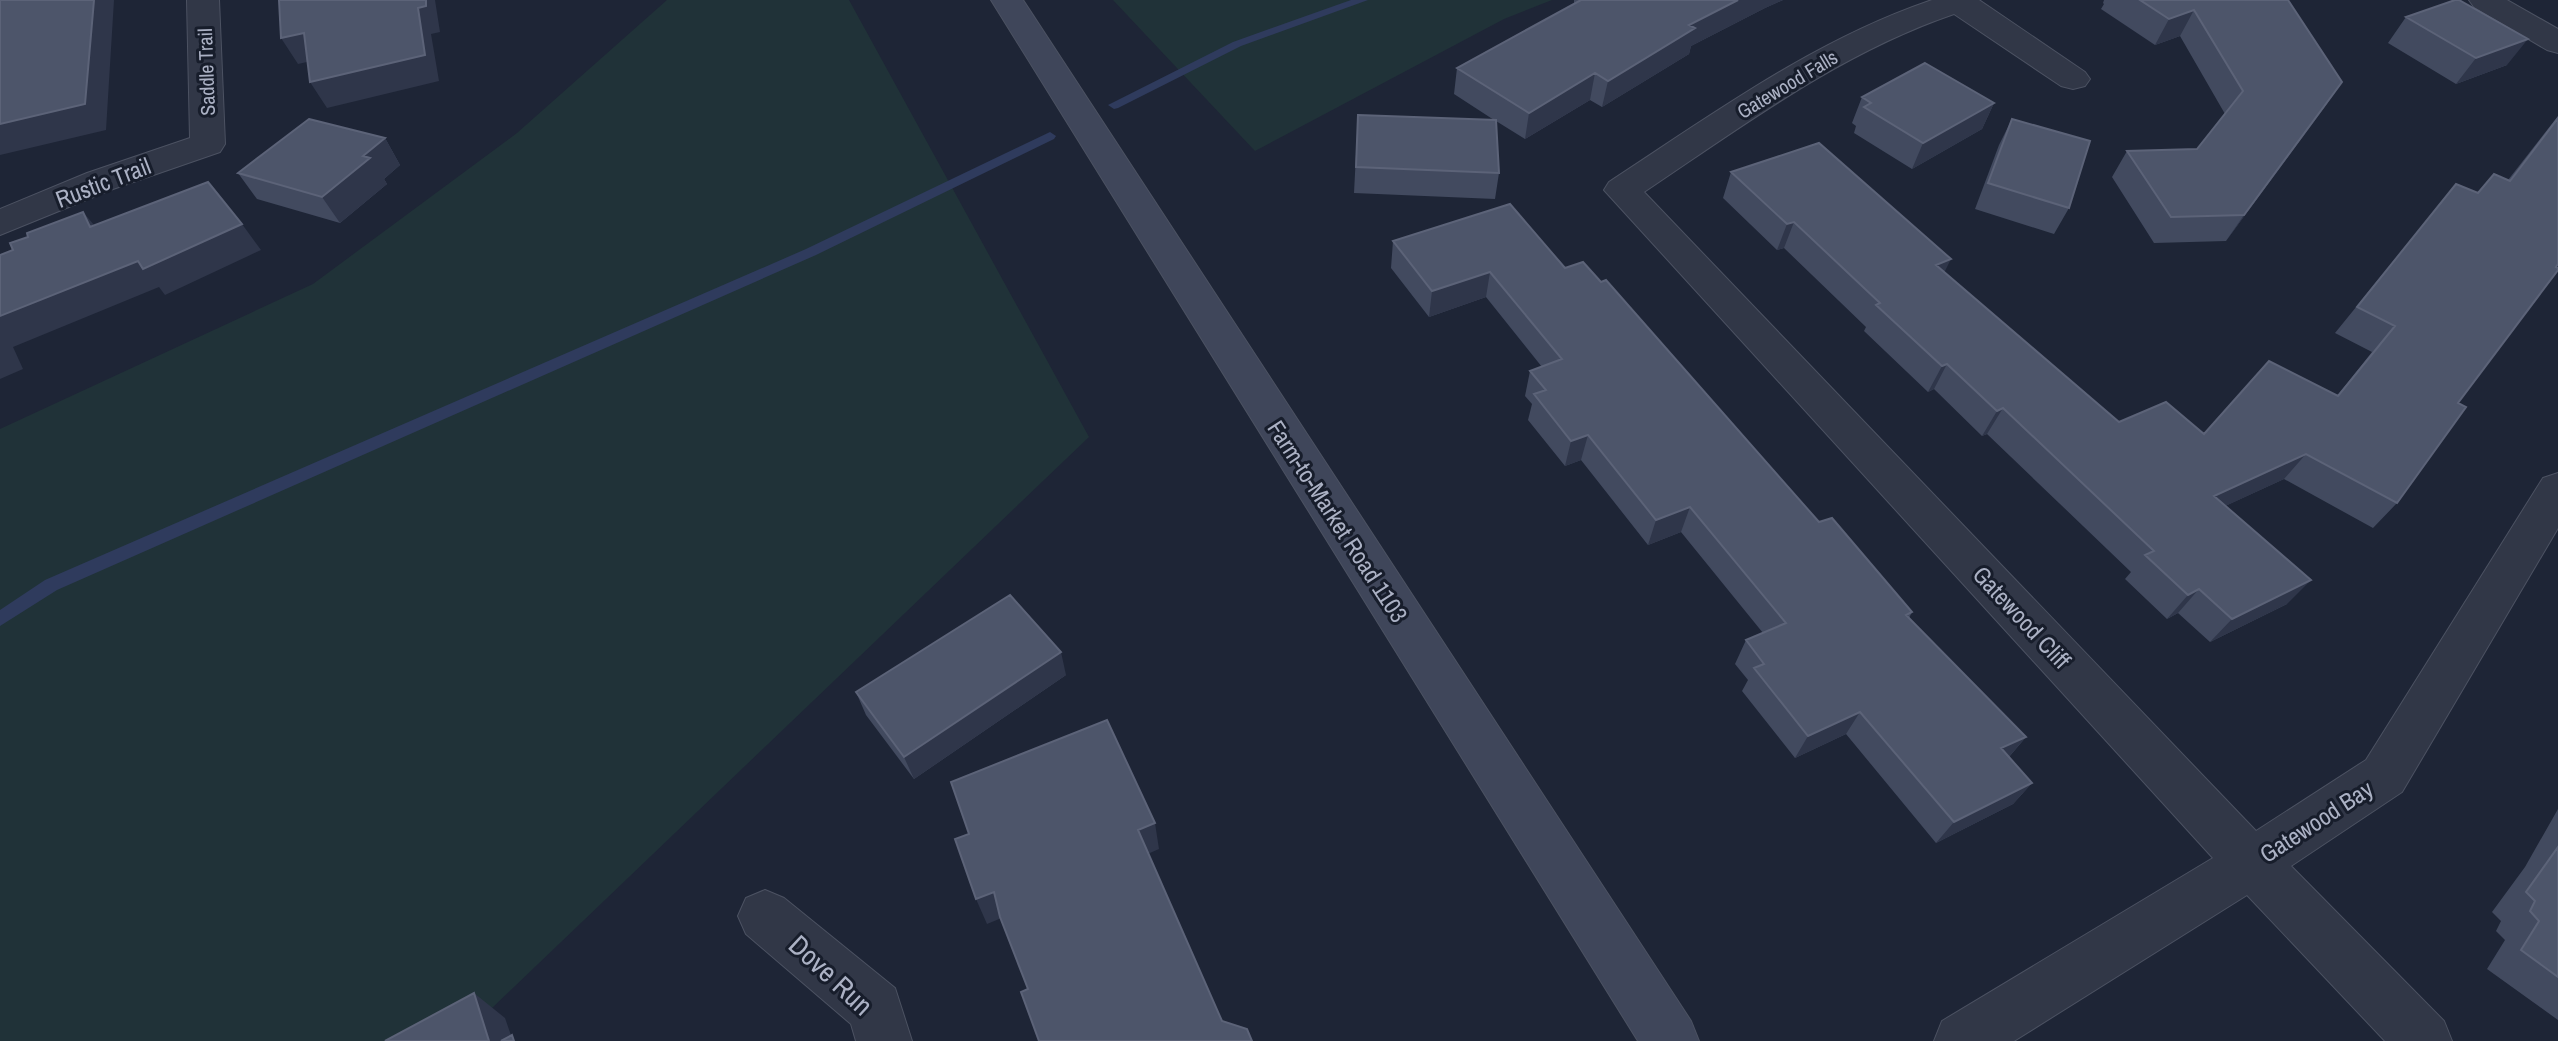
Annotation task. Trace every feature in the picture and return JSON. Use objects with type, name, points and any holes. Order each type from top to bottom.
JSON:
[{"type":"main road","name":"Farm-to-Market Road 1103","points":[[1007,0],[1671,1041]]},
{"type":"street","name":"Saddle Trail","points":[[203,0],[208,144]]},
{"type":"street","points":[[2485,0],[2558,43]]},
{"type":"street","points":[[1960,1],[2073,79]]},
{"type":"street","name":"Gatewood Falls","points":[[1622,190],[1788,80],[1890,25],[1960,1]]},
{"type":"street","name":"Rustic Trail","points":[[0,223],[100,181],[208,144]]},
{"type":"street","name":"Gatewood Cliff","points":[[1622,190],[2252,863],[2424,1041]]},
{"type":"street","name":"Gatewood Bay","points":[[1962,1041],[2252,863],[2384,776],[2558,490]]},
{"type":"street","name":"Dove Run","points":[[765,916],[875,1008],[884,1041]]},
{"type":"shaded area","points":[[667,0],[849,0],[1089,437],[470,1029],[449,1041],[0,1041],[0,429],[313,284],[517,133]]},
{"type":"shaded area","points":[[1113,0],[1552,0],[1504,19],[1255,151]]},
{"type":"building","points":[[0,0],[94,0],[85,104],[0,124]]},
{"type":"building","points":[[279,0],[426,0],[426,6],[418,8],[425,55],[310,82],[304,33],[281,38]]},
{"type":"building","points":[[1581,0],[1738,0],[1689,25],[1695,28],[1608,81],[1595,73],[1529,113],[1457,68]]},
{"type":"building","points":[[2140,0],[2288,0],[2342,82],[2244,215],[2171,217],[2127,151],[2197,149],[2243,91],[2194,10],[2169,19]]},
{"type":"building","points":[[2455,0],[2528,39],[2476,58],[2406,17]]},
{"type":"building","points":[[1925,63],[1994,103],[1923,143],[1864,107],[1871,103],[1862,97]]},
{"type":"building","points":[[1358,115],[1496,120],[1499,173],[1356,167]]},
{"type":"building","points":[[2558,118],[2558,270],[2458,403],[2466,407],[2397,503],[2306,454],[2214,496],[2311,580],[2232,619],[2199,589],[2188,595],[2145,555],[2154,551],[2003,408],[1997,411],[1947,364],[1942,366],[1794,222],[1787,224],[1731,172],[1819,143],[1951,259],[1936,265],[2119,422],[2166,402],[2204,434],[2269,361],[2338,396],[2395,326],[2357,307],[2456,184],[2478,193],[2494,174],[2510,181]]},
{"type":"building","points":[[309,119],[385,138],[363,156],[370,158],[322,197],[238,173]]},
{"type":"building","points":[[2012,119],[2090,141],[2069,208],[1988,183]]},
{"type":"building","points":[[208,182],[242,224],[143,269],[138,261],[0,316],[0,255],[13,250],[10,243],[28,237],[27,233],[83,212],[90,227]]},
{"type":"building","points":[[1510,204],[1565,268],[1583,262],[1601,282],[1606,280],[1819,522],[1832,518],[1912,612],[1906,615],[2026,737],[2001,748],[2032,783],[1954,822],[1860,712],[1808,736],[1754,668],[1764,664],[1746,640],[1786,623],[1690,507],[1656,520],[1588,435],[1571,441],[1534,394],[1546,390],[1530,371],[1562,359],[1490,272],[1432,291],[1393,241]]},
{"type":"building","points":[[1010,595],[1061,652],[904,757],[856,692]]},
{"type":"building","points":[[1107,720],[1155,823],[1138,830],[1222,1021],[1247,1029],[1252,1041],[1039,1041],[1021,992],[1028,989],[1000,917],[994,892],[976,899],[955,839],[969,834],[951,782]]},
{"type":"building","points":[[2558,847],[2558,977],[2521,950],[2539,921],[2530,911],[2535,901],[2526,892]]},
{"type":"building","points":[[474,993],[489,1041],[385,1041]]},
{"type":"waterway","points":[[1114,105],[1237,44],[1362,0]]},
{"type":"waterway","points":[[0,619],[51,585],[811,252],[1050,136]]}]
